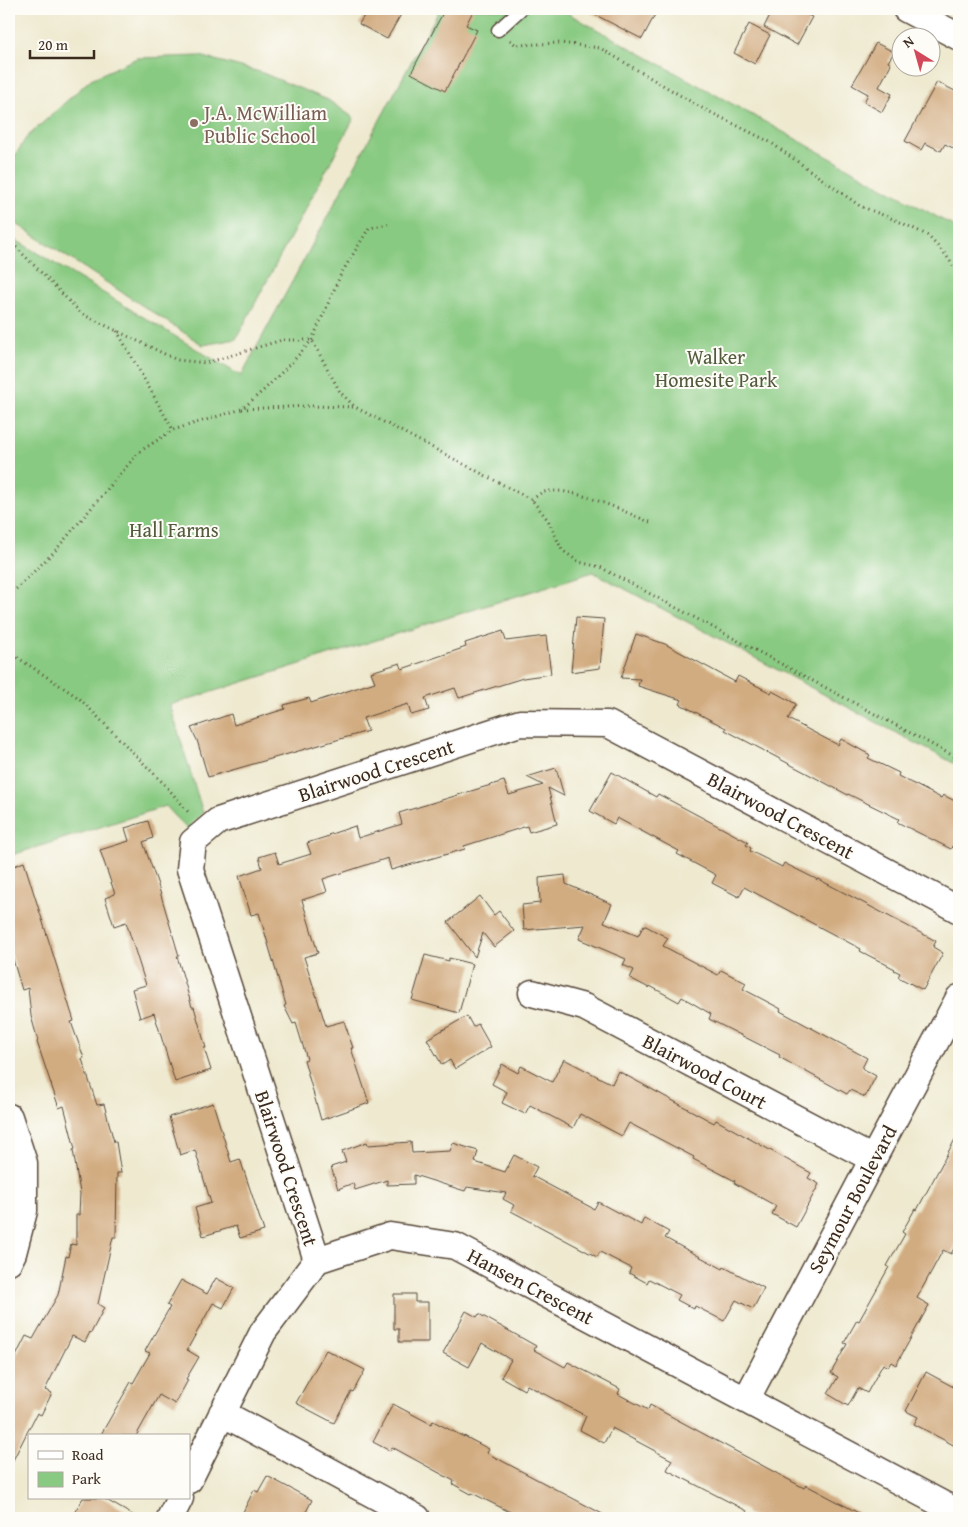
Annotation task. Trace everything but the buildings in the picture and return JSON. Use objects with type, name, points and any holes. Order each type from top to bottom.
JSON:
[{"type":"street","points":[[906,9],[959,37]]},
{"type":"street","name":"Blairwood Crescent","points":[[317,1260],[190,869],[193,842],[218,821],[520,723],[608,724],[959,910]]},
{"type":"street","name":"Blairwood Court","points":[[532,993],[584,1007],[872,1159]]},
{"type":"street","name":"Seymour Boulevard","points":[[746,1400],[959,998]]},
{"type":"street","points":[[9,1117],[24,1163],[24,1211],[13,1253],[9,1261]]},
{"type":"street","name":"Hansen Crescent","points":[[317,1260],[390,1236],[455,1246],[959,1513]]},
{"type":"street","points":[[190,1478],[263,1332],[317,1260]]},
{"type":"street","points":[[222,1413],[417,1518]]},
{"type":"street","points":[[170,1518],[179,1500]]},
{"type":"lane","points":[[498,30],[521,9]]},
{"type":"path","points":[[516,45],[561,43],[600,48],[700,107],[770,142],[860,206],[928,235],[946,254],[959,275]]},
{"type":"path","points":[[242,409],[264,390],[312,340],[341,274],[369,228],[388,224]]},
{"type":"path","points":[[9,240],[82,314],[177,360],[206,363],[282,340],[312,340]]},
{"type":"path","points":[[117,331],[173,430]]},
{"type":"path","points":[[312,340],[340,392],[355,407],[532,500],[548,520],[562,550],[579,562],[600,567],[959,759]]},
{"type":"path","points":[[9,596],[54,552],[139,452],[173,430],[242,409],[309,406],[355,407]]},
{"type":"path","points":[[532,500],[541,494],[561,491],[581,495],[650,522]]},
{"type":"path","points":[[9,652],[79,698],[166,786],[195,820]]},
{"type":"green space","name":"Walker Homesite Park","points":[[440,9],[560,9],[959,229],[959,766],[593,572],[170,705],[203,813],[187,829],[166,806],[9,856],[9,236],[241,376]]},
{"type":"green space","name":"J.A. McWilliam Public School","points":[[200,56],[260,72],[328,100],[354,118],[236,339],[203,345],[9,219],[9,166],[26,138],[91,79],[137,58]]},
{"type":"place","name":"J.A. McWilliam Public School","points":[[194,123]]},
{"type":"park label","name":"Hall Farms","points":[[174,529]]}]
